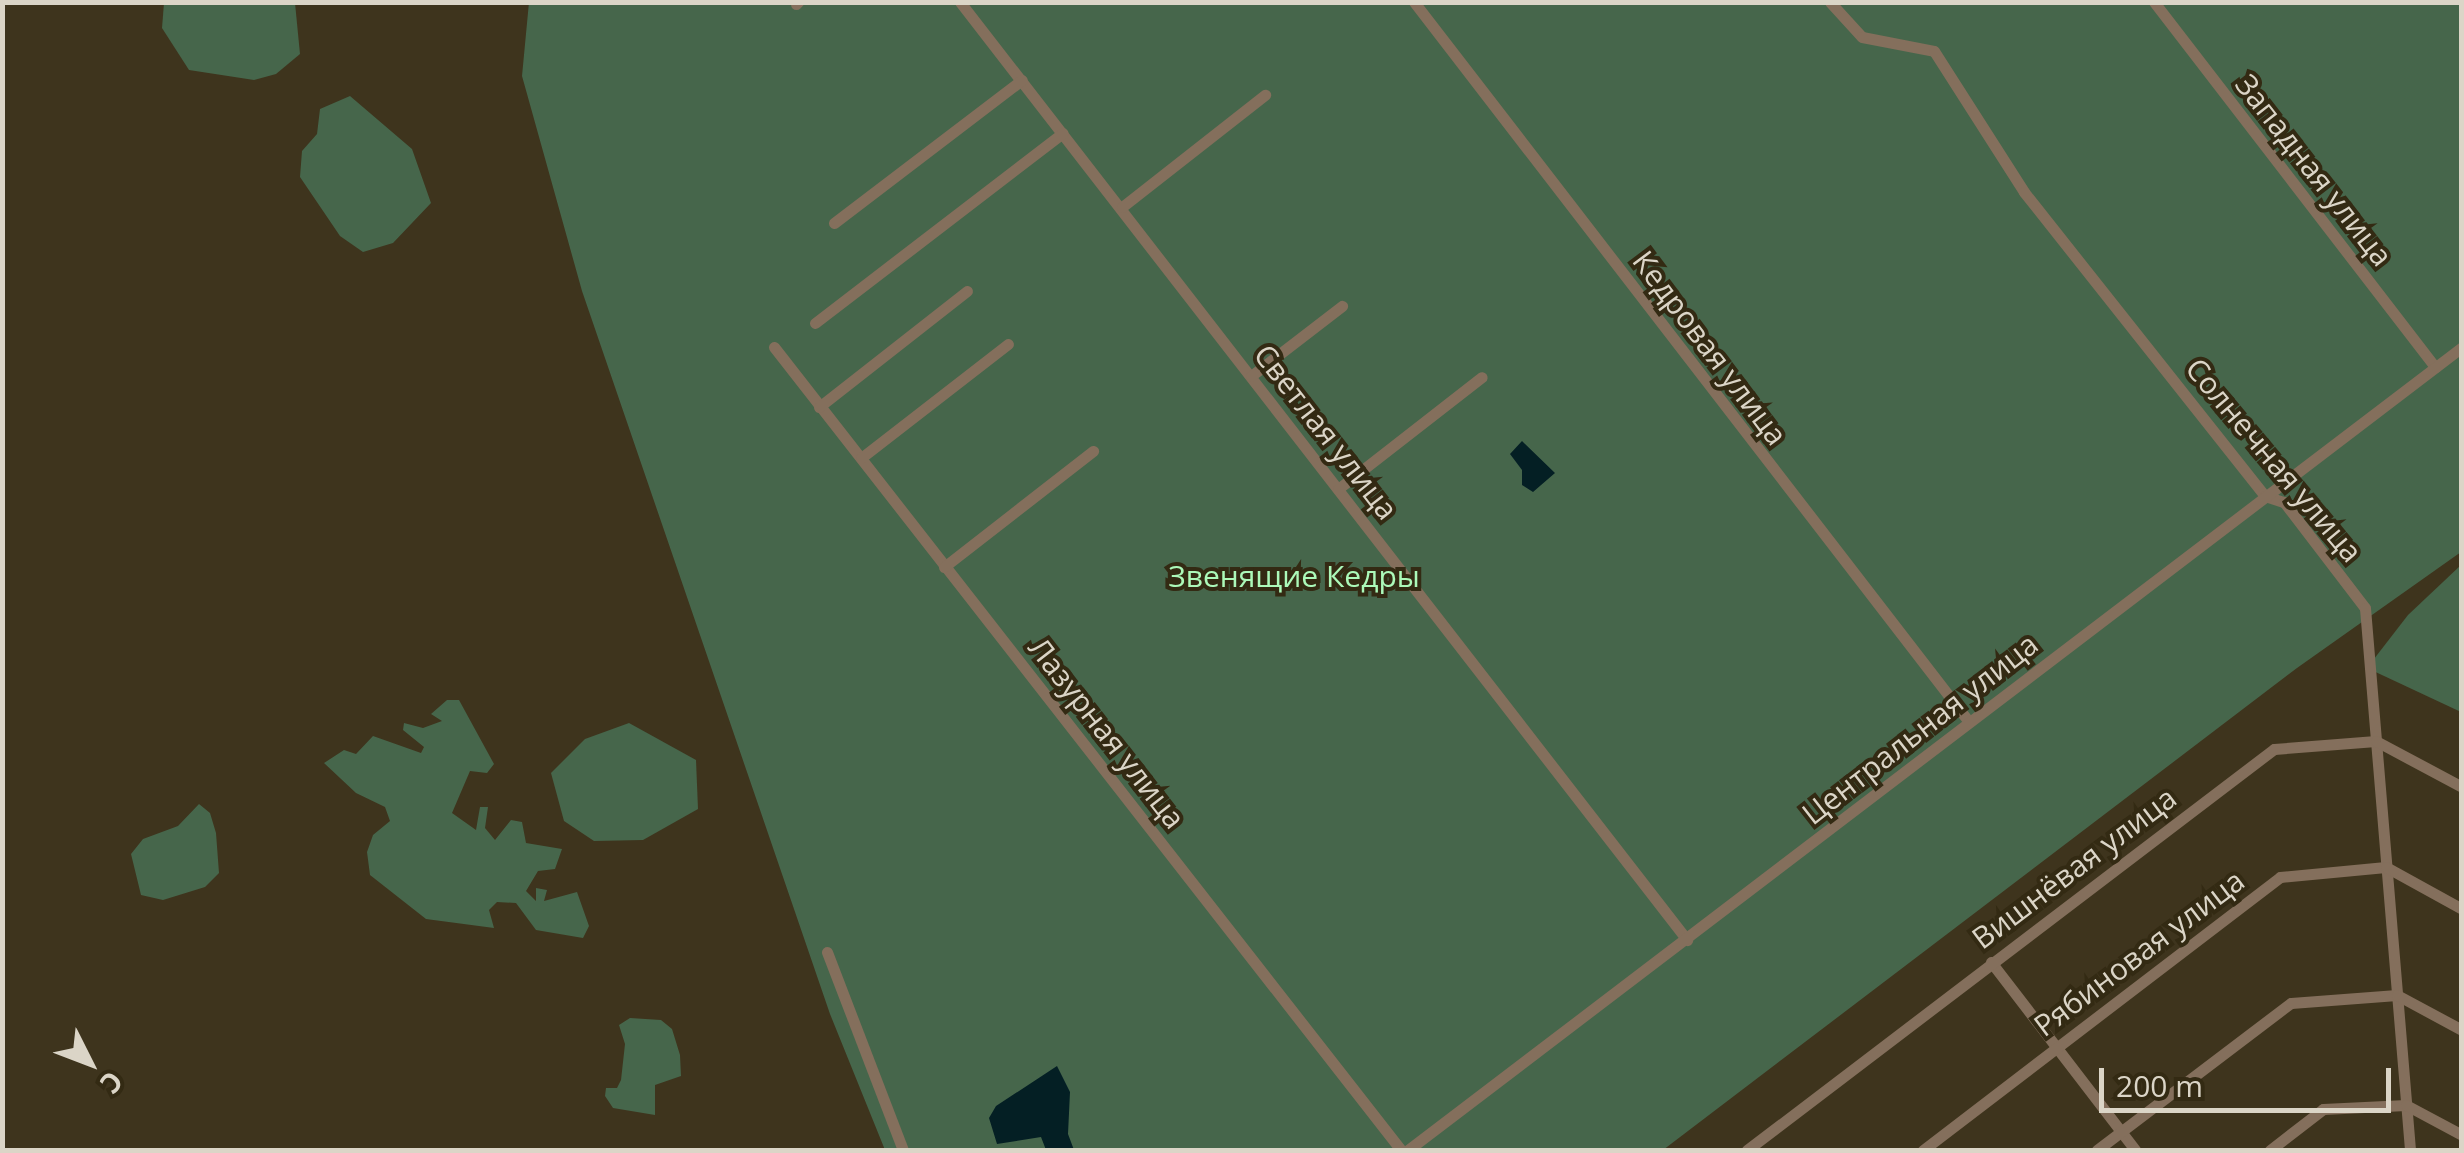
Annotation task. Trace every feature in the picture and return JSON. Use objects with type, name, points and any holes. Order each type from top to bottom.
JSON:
[{"type":"street","name":"Светлая улица","points":[[960,2],[1688,940]]},
{"type":"street","name":"Кедровая улица","points":[[1414,2],[1968,722]]},
{"type":"street","name":"Солнечная улица","points":[[1830,2],[1862,37],[1934,51],[2024,192],[2264,496],[2284,502],[2365,608],[2410,1150]]},
{"type":"street","name":"Западная улица","points":[[2154,2],[2435,368]]},
{"type":"street","points":[[834,223],[1022,80]]},
{"type":"street","points":[[1122,208],[1265,95]]},
{"type":"street","points":[[815,324],[1063,134]]},
{"type":"street","points":[[819,407],[967,291]]},
{"type":"street","points":[[1251,376],[1342,306]]},
{"type":"street","points":[[860,458],[1008,344]]},
{"type":"street","name":"Лазурная улица","points":[[774,347],[1405,1150]]},
{"type":"street","name":"Центральная улица","points":[[1405,1150],[1688,940],[2462,347]]},
{"type":"street","points":[[1338,488],[1482,378]]},
{"type":"street","points":[[944,567],[1093,451]]},
{"type":"street","points":[[2376,740],[2462,787]]},
{"type":"street","name":"Вишнёвая улица","points":[[1747,1150],[2274,748],[2376,740]]},
{"type":"street","points":[[2386,867],[2462,909]]},
{"type":"street","name":"Рябиновая улица","points":[[1923,1150],[2280,877],[2386,867]]},
{"type":"street","points":[[827,952],[903,1150]]},
{"type":"street","points":[[1991,962],[2136,1150]]},
{"type":"street","points":[[2097,1150],[2291,1003],[2397,995],[2462,1030]]},
{"type":"street","points":[[2270,1150],[2323,1110],[2406,1105],[2462,1136]]},
{"type":"green space","name":"Звенящие Кедры","points":[[529,2],[2461,3],[2461,552],[2297,668],[1663,1150],[885,1150],[830,1014],[582,291],[522,76]]},
{"type":"green space","points":[[164,3],[295,3],[300,54],[276,74],[254,80],[189,70],[162,28]]},
{"type":"green space","points":[[350,96],[412,149],[431,203],[393,243],[363,252],[340,236],[300,177],[302,151],[317,134],[320,109]]},
{"type":"green space","points":[[2461,565],[2461,712],[2367,668],[2408,615]]},
{"type":"green space","points":[[447,700],[459,700],[494,764],[487,773],[470,771],[452,813],[476,830],[480,807],[488,807],[485,828],[495,840],[511,820],[522,822],[526,843],[562,849],[555,869],[538,871],[526,891],[536,901],[536,888],[547,890],[544,901],[577,892],[589,926],[583,938],[536,930],[516,903],[497,902],[489,910],[494,928],[426,919],[370,875],[367,852],[373,835],[390,821],[385,807],[356,793],[324,763],[344,750],[356,754],[373,736],[421,753],[424,747],[403,730],[404,723],[423,728],[442,721],[431,714]]},
{"type":"green space","points":[[629,723],[696,760],[698,809],[643,840],[594,841],[564,821],[551,773],[585,739]]},
{"type":"green space","points":[[199,804],[210,813],[216,833],[219,873],[205,887],[163,900],[141,895],[131,854],[143,839],[178,826]]},
{"type":"green space","points":[[630,1018],[661,1020],[672,1029],[680,1055],[681,1076],[655,1085],[655,1115],[613,1108],[605,1096],[606,1088],[617,1088],[621,1080],[625,1044],[619,1025]]},
{"type":"water","points":[[1522,441],[1555,473],[1533,492],[1522,485],[1522,470],[1510,454]]},
{"type":"water","points":[[1057,1066],[1070,1092],[1068,1134],[1074,1150],[1046,1150],[1041,1137],[997,1144],[989,1118],[996,1106]]}]
